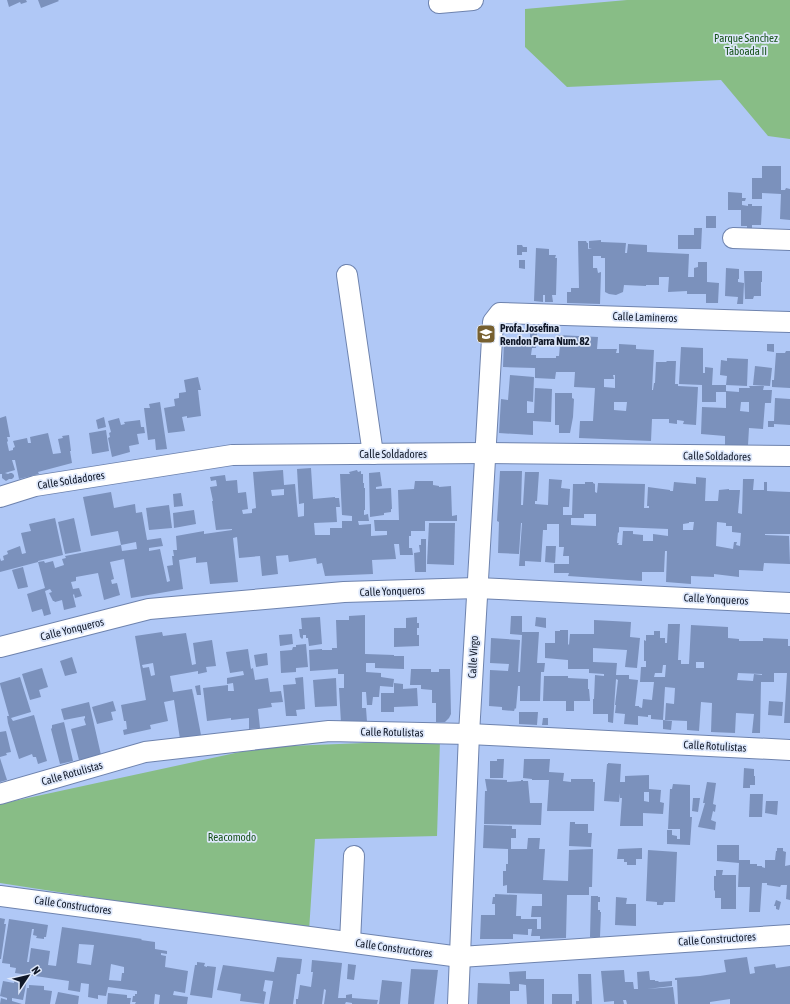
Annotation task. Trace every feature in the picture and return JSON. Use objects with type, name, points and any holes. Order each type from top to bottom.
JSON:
[{"type":"street","points":[[439,3],[473,0]]},
{"type":"street","points":[[733,238],[790,240]]},
{"type":"street","points":[[348,275],[372,454]]},
{"type":"street","name":"Calle Lamineros","points":[[500,313],[790,322]]},
{"type":"street","name":"Calle Virgo","points":[[458,1004],[469,734],[485,453],[493,322],[500,313]]},
{"type":"street","name":"Calle Soldadores","points":[[0,497],[35,486],[232,455],[485,453],[790,456]]},
{"type":"street","name":"Calle Yonqueros","points":[[0,647],[149,610],[344,592],[477,588],[790,603]]},
{"type":"street","name":"Calle Rotulistas","points":[[0,794],[145,752],[329,731],[469,734],[790,750]]},
{"type":"street","points":[[350,942],[354,856]]},
{"type":"street","name":"Calle Constructores","points":[[0,896],[460,957],[790,934]]},
{"type":"green space","name":"Parque Sanchez Taboada II","points":[[627,0],[790,0],[790,139],[768,136],[721,80],[567,87],[525,47],[525,9]]},
{"type":"green space","name":"Reacomodo","points":[[440,740],[437,836],[315,839],[309,931],[0,883],[0,804],[263,747]]},
{"type":"building","points":[[7,0],[26,0],[27,2],[21,4],[20,2],[9,7]]},
{"type":"building","points":[[38,0],[58,0],[59,1],[41,8]]},
{"type":"building","points":[[762,166],[781,166],[781,190],[785,190],[786,188],[790,189],[790,220],[780,219],[781,194],[762,193],[762,199],[752,199],[752,178],[762,178]]},
{"type":"building","points":[[728,192],[742,193],[742,198],[746,198],[745,201],[742,201],[742,205],[748,206],[748,204],[752,204],[752,206],[762,206],[761,225],[752,225],[752,230],[747,230],[747,226],[741,226],[741,210],[728,210]]},
{"type":"building","points":[[706,216],[716,216],[716,228],[706,228]]},
{"type":"building","points":[[694,228],[702,228],[701,249],[678,249],[678,235],[694,235]]},
{"type":"building","points":[[601,240],[601,242],[626,243],[625,253],[627,253],[628,244],[647,245],[647,252],[689,254],[688,277],[694,277],[694,268],[698,267],[698,262],[707,262],[707,282],[719,283],[718,303],[706,303],[706,294],[687,294],[687,291],[668,292],[669,277],[659,277],[659,285],[624,285],[623,292],[616,295],[609,294],[605,292],[605,258],[601,258],[601,256],[593,256],[593,268],[597,268],[598,273],[601,272],[600,304],[567,303],[567,292],[571,292],[571,288],[579,288],[578,241],[586,241],[588,243],[588,249],[592,248],[589,248],[589,241]]},
{"type":"building","points":[[517,245],[527,247],[527,252],[522,252],[522,255],[517,255]]},
{"type":"building","points":[[536,248],[549,249],[549,255],[556,255],[555,258],[557,258],[556,295],[552,295],[553,302],[545,302],[545,295],[543,295],[543,302],[534,301]]},
{"type":"building","points":[[519,260],[525,260],[525,269],[519,268]]},
{"type":"building","points":[[726,268],[739,269],[738,282],[744,283],[743,304],[737,304],[738,297],[725,296]]},
{"type":"building","points":[[744,271],[762,271],[761,296],[754,296],[753,299],[745,299]]},
{"type":"building","points":[[530,333],[537,333],[536,348],[532,348],[531,355],[536,355],[536,358],[556,358],[556,356],[559,356],[560,345],[557,345],[558,335],[598,337],[597,349],[617,349],[616,353],[619,353],[619,344],[636,345],[636,349],[654,350],[652,390],[655,383],[656,362],[676,361],[675,384],[678,384],[678,386],[698,387],[696,425],[683,424],[684,421],[677,420],[677,424],[669,423],[669,419],[652,419],[651,441],[579,438],[580,421],[593,421],[595,388],[574,387],[575,372],[556,372],[555,379],[535,378],[535,368],[503,367],[504,340],[517,340],[517,343],[525,343],[525,338],[530,338]],"holes":[[[613,375],[615,375],[615,388],[604,387],[604,379],[614,379]],[[614,402],[627,402],[626,411],[614,410]]]},
{"type":"building","points":[[767,344],[774,344],[774,352],[767,351]]},
{"type":"building","points":[[681,347],[703,348],[703,373],[705,373],[705,367],[713,368],[712,385],[726,385],[726,391],[739,392],[739,388],[750,388],[749,386],[764,386],[763,390],[772,390],[771,403],[765,403],[763,429],[749,428],[748,445],[725,445],[725,436],[701,434],[702,407],[726,408],[726,392],[716,392],[716,402],[702,402],[702,385],[679,384]],"holes":[[[741,402],[749,402],[749,412],[740,411]]]},
{"type":"building","points":[[786,351],[790,351],[790,388],[772,387],[776,353],[785,353]]},
{"type":"building","points":[[727,358],[748,359],[747,386],[726,385],[727,376],[720,375],[721,360],[727,361]]},
{"type":"building","points":[[755,366],[772,368],[770,386],[753,385]]},
{"type":"building","points":[[510,375],[534,377],[533,402],[527,401],[527,413],[534,413],[535,388],[552,389],[551,422],[533,421],[533,435],[499,433],[501,399],[508,400]]},
{"type":"building","points":[[198,377],[201,390],[198,390],[201,416],[187,418],[187,416],[182,417],[185,431],[168,433],[164,408],[175,406],[174,399],[179,398],[179,393],[186,392],[184,380]]},
{"type":"building","points":[[555,393],[572,393],[572,398],[574,399],[570,433],[559,433],[559,425],[555,425]]},
{"type":"building","points":[[775,398],[790,399],[790,425],[774,424],[774,427],[768,427],[768,421],[774,421]]},
{"type":"building","points":[[160,402],[167,449],[156,450],[155,439],[148,440],[144,408],[150,408],[149,404]]},
{"type":"building","points":[[6,416],[10,437],[7,437],[9,451],[13,450],[15,447],[13,441],[27,438],[28,443],[31,443],[30,437],[48,433],[53,454],[61,453],[58,439],[63,438],[62,436],[69,435],[72,463],[38,472],[39,474],[19,479],[15,460],[12,460],[15,470],[5,473],[12,473],[14,477],[6,481],[2,478],[2,474],[0,474],[0,418]]},
{"type":"building","points":[[104,417],[106,427],[98,429],[96,420]]},
{"type":"building","points":[[119,418],[121,425],[125,424],[124,422],[140,420],[141,427],[144,427],[145,433],[137,434],[139,444],[129,446],[130,452],[112,457],[108,438],[110,437],[109,433],[111,432],[108,421]]},
{"type":"building","points":[[106,430],[109,451],[92,454],[89,433]]},
{"type":"building","points":[[311,468],[313,499],[339,498],[340,507],[336,507],[337,522],[314,523],[315,535],[330,535],[330,528],[342,528],[342,521],[352,521],[352,516],[342,515],[340,474],[350,474],[349,472],[357,470],[358,472],[361,471],[361,474],[363,474],[363,483],[365,488],[364,515],[368,514],[369,521],[358,521],[359,525],[371,524],[371,536],[387,535],[387,531],[375,531],[374,520],[399,520],[398,490],[414,489],[415,481],[433,481],[433,485],[439,487],[451,486],[452,516],[457,515],[457,521],[425,521],[425,531],[411,531],[411,536],[409,536],[409,548],[412,548],[413,555],[400,555],[399,544],[394,544],[396,559],[372,560],[373,574],[325,576],[322,563],[317,564],[316,558],[289,562],[288,555],[276,556],[278,574],[262,576],[260,556],[239,558],[237,537],[233,538],[238,582],[210,584],[207,562],[196,563],[196,557],[179,560],[183,589],[131,598],[124,559],[110,562],[114,579],[111,580],[112,584],[117,583],[120,595],[104,600],[98,573],[76,577],[76,581],[71,582],[73,589],[79,588],[82,596],[75,598],[74,594],[73,595],[76,607],[64,610],[62,600],[55,602],[53,601],[49,593],[52,592],[50,589],[45,591],[51,614],[44,616],[42,609],[32,612],[27,594],[45,588],[38,562],[44,561],[45,563],[53,561],[55,568],[64,565],[62,559],[66,558],[65,556],[121,545],[118,531],[91,536],[83,497],[111,492],[114,508],[135,504],[136,513],[142,512],[147,540],[161,538],[163,546],[149,548],[149,551],[160,549],[167,582],[170,581],[167,566],[173,565],[173,550],[177,550],[176,536],[204,531],[204,534],[232,530],[216,530],[210,487],[217,486],[216,480],[211,481],[210,477],[225,475],[226,481],[237,480],[238,493],[246,492],[248,509],[242,510],[243,514],[252,513],[252,509],[256,508],[253,472],[283,470],[284,485],[295,484],[298,517],[304,516],[304,503],[299,504],[297,469]],"holes":[[[284,489],[284,495],[272,496],[271,490]],[[136,542],[137,549],[122,551],[121,545]]]},
{"type":"building","points":[[500,471],[522,471],[521,505],[523,505],[525,472],[539,472],[537,501],[535,501],[535,504],[548,505],[549,479],[562,480],[561,488],[570,489],[569,507],[563,507],[563,515],[572,515],[573,484],[593,482],[595,484],[595,492],[597,493],[598,483],[645,484],[644,508],[649,508],[649,506],[647,506],[648,487],[673,491],[674,482],[696,484],[696,477],[706,478],[705,501],[718,501],[719,490],[740,490],[738,513],[742,514],[743,479],[754,479],[753,490],[764,490],[764,482],[767,482],[767,491],[790,492],[790,534],[765,535],[789,536],[790,564],[764,563],[763,571],[739,570],[739,577],[714,574],[714,577],[691,576],[691,584],[666,582],[667,551],[665,551],[664,572],[642,572],[642,581],[568,576],[569,573],[554,573],[554,564],[569,564],[569,556],[563,556],[564,547],[559,547],[559,524],[547,524],[547,530],[543,530],[541,562],[525,561],[525,566],[519,566],[522,523],[519,554],[498,553],[499,522],[497,521]],"holes":[[[584,514],[596,514],[596,526],[571,525],[571,518],[584,518]],[[694,522],[693,530],[683,530],[683,524]],[[717,522],[726,523],[726,526],[732,526],[732,532],[741,533],[740,546],[736,545],[737,542],[734,542],[733,549],[716,546]],[[619,527],[668,529],[668,536],[653,534],[653,541],[643,541],[643,535],[633,534],[633,531],[623,531],[622,545],[618,545],[619,543],[617,543],[618,532],[619,533]]]},
{"type":"building","points":[[380,472],[382,486],[376,487],[376,489],[391,488],[392,509],[391,512],[384,513],[384,515],[370,517],[369,473]]},
{"type":"building","points":[[181,493],[183,506],[174,507],[173,494]]},
{"type":"building","points":[[169,505],[172,528],[149,530],[146,508]]},
{"type":"building","points":[[194,510],[196,524],[174,528],[173,513]]},
{"type":"building","points":[[55,518],[63,555],[0,572],[0,558],[1,561],[4,560],[3,556],[8,554],[7,551],[20,546],[22,554],[26,553],[21,533],[31,531],[29,524]]},
{"type":"building","points":[[74,518],[81,551],[65,554],[58,522]]},
{"type":"building","points":[[429,523],[455,523],[454,565],[427,564]]},
{"type":"building","points":[[421,539],[426,539],[426,572],[415,572],[414,553],[420,552],[419,545],[421,545]]},
{"type":"building","points":[[546,546],[556,546],[555,563],[545,562]]},
{"type":"building","points":[[23,567],[28,587],[18,589],[12,570]]},
{"type":"building","points":[[365,615],[365,654],[404,656],[404,669],[375,668],[375,663],[366,663],[366,672],[381,673],[381,677],[394,679],[393,687],[380,686],[379,697],[373,697],[372,705],[367,705],[366,692],[362,692],[362,708],[366,708],[367,722],[341,723],[339,688],[344,688],[344,674],[338,674],[338,669],[310,671],[309,650],[332,650],[332,648],[337,648],[336,620],[349,620],[349,616]]},
{"type":"building","points":[[511,616],[522,616],[522,632],[539,632],[537,663],[545,663],[544,672],[541,672],[540,701],[520,701],[520,686],[518,686],[516,709],[515,708],[514,711],[502,710],[502,707],[489,706],[490,670],[508,671],[509,664],[490,663],[491,638],[520,640],[518,672],[520,672],[522,635],[510,634]]},
{"type":"building","points":[[320,617],[322,644],[309,646],[306,635],[303,635],[302,639],[300,637],[299,629],[302,629],[301,618]]},
{"type":"building","points":[[417,617],[417,623],[419,623],[417,635],[419,635],[419,646],[394,647],[394,628],[406,628],[406,618]]},
{"type":"building","points":[[536,617],[546,618],[546,628],[535,626]]},
{"type":"building","points":[[594,620],[631,622],[630,637],[640,638],[637,668],[625,667],[627,650],[593,648],[593,662],[617,663],[616,675],[629,675],[629,679],[638,680],[635,706],[642,708],[643,699],[652,700],[654,682],[640,682],[641,667],[646,667],[646,661],[644,661],[644,640],[646,641],[646,635],[654,635],[654,631],[660,631],[660,638],[665,638],[665,643],[667,643],[668,624],[680,624],[678,660],[681,660],[681,664],[689,664],[691,625],[728,627],[728,638],[739,639],[739,641],[763,641],[763,638],[788,639],[788,646],[790,646],[790,723],[784,723],[787,673],[774,673],[774,682],[761,682],[760,733],[752,733],[754,714],[736,713],[735,733],[711,732],[712,703],[701,702],[699,731],[687,730],[687,721],[665,720],[666,703],[674,704],[675,688],[665,687],[663,720],[651,719],[651,715],[648,715],[648,717],[638,716],[638,725],[624,724],[625,714],[615,713],[618,680],[616,679],[613,723],[608,722],[608,714],[593,714],[595,675],[604,676],[604,674],[589,673],[589,669],[568,669],[568,660],[545,658],[545,643],[555,643],[555,631],[568,630],[569,645],[570,634],[594,634]],"holes":[[[696,662],[704,662],[704,668],[696,668]],[[663,665],[666,665],[665,677],[654,677],[655,673],[662,673]],[[738,673],[762,674],[754,674],[753,681],[737,680]]]},
{"type":"building","points":[[162,632],[163,636],[186,633],[192,665],[196,664],[193,643],[212,640],[216,666],[206,667],[207,672],[198,674],[198,671],[170,676],[173,692],[192,689],[201,735],[180,739],[174,700],[164,702],[168,721],[150,725],[151,729],[124,735],[123,730],[127,729],[121,705],[146,700],[135,636]],"holes":[[[153,663],[155,675],[151,676],[149,667],[143,668],[142,665]]]},
{"type":"building","points":[[292,634],[293,644],[280,646],[279,635]]},
{"type":"building","points":[[306,644],[308,667],[296,668],[296,672],[281,673],[280,651],[292,650],[293,647],[296,647],[296,645]]},
{"type":"building","points":[[248,649],[251,669],[253,668],[255,680],[268,678],[270,692],[281,691],[283,702],[271,703],[272,707],[258,709],[260,728],[249,729],[249,718],[231,720],[231,718],[207,721],[203,688],[228,685],[228,691],[234,691],[233,683],[227,684],[227,678],[244,675],[243,671],[230,673],[226,652]]},
{"type":"building","points":[[267,653],[268,665],[256,667],[254,655]]},
{"type":"building","points":[[72,657],[77,673],[65,676],[60,661]]},
{"type":"building","points":[[42,668],[48,687],[39,690],[41,697],[30,700],[22,674]]},
{"type":"building","points":[[411,669],[431,669],[431,672],[439,672],[439,669],[450,669],[451,714],[445,722],[436,722],[436,703],[432,703],[432,690],[421,689],[421,685],[410,685]]},
{"type":"building","points":[[544,676],[568,676],[568,678],[588,679],[590,701],[574,701],[574,711],[566,711],[566,701],[543,701]]},
{"type":"building","points":[[20,677],[31,712],[11,718],[13,721],[34,715],[47,761],[38,764],[36,757],[33,757],[32,754],[19,759],[8,723],[7,716],[9,716],[0,683]]},
{"type":"building","points":[[303,677],[305,709],[296,710],[297,716],[286,716],[283,685],[296,684],[295,678]]},
{"type":"building","points":[[336,678],[337,706],[315,707],[313,680]]},
{"type":"building","points":[[394,683],[403,684],[403,689],[417,688],[418,706],[394,707],[394,712],[381,712],[381,693],[394,693]]},
{"type":"building","points":[[200,685],[201,695],[197,695],[195,686]]},
{"type":"building","points":[[113,701],[116,711],[111,712],[113,720],[97,724],[92,707]]},
{"type":"building","points":[[769,701],[783,702],[782,716],[768,715]]},
{"type":"building","points":[[89,702],[101,755],[79,760],[71,729],[86,725],[84,719],[85,716],[64,720],[61,709]]},
{"type":"building","points":[[519,712],[538,712],[537,725],[519,724]]},
{"type":"building","points":[[543,718],[548,718],[548,725],[542,725]]},
{"type":"building","points":[[663,720],[672,721],[671,730],[663,729]]},
{"type":"building","points":[[64,722],[73,761],[60,764],[51,729],[52,725]]},
{"type":"building","points":[[6,731],[11,752],[0,757],[0,732]]},
{"type":"building","points":[[0,758],[7,780],[0,782]]},
{"type":"building","points":[[497,759],[504,759],[503,778],[490,778],[490,761],[497,761]]},
{"type":"building","points":[[524,759],[550,759],[549,772],[564,773],[563,781],[571,782],[571,779],[593,779],[593,782],[595,782],[594,811],[547,811],[549,780],[532,780],[523,778]]},
{"type":"building","points":[[608,764],[621,764],[620,782],[625,782],[625,776],[649,775],[649,789],[661,790],[660,802],[664,803],[663,814],[643,813],[643,826],[620,826],[622,798],[620,798],[620,793],[619,802],[604,801]],"holes":[[[644,792],[649,792],[649,802],[644,801]]]},
{"type":"building","points":[[744,768],[754,769],[755,785],[750,785],[750,788],[743,788]]},
{"type":"building","points":[[485,779],[507,780],[507,782],[521,780],[528,781],[530,803],[542,803],[541,825],[484,824],[485,791],[487,791]]},
{"type":"building","points":[[707,782],[716,783],[713,804],[716,805],[715,812],[713,811],[711,820],[716,822],[715,830],[698,827],[705,803],[703,803]]},
{"type":"building","points":[[673,784],[690,785],[690,817],[692,817],[690,845],[667,844],[667,830],[672,830],[672,835],[677,836],[677,839],[680,839],[680,829],[668,829],[670,789],[672,789]]},
{"type":"building","points":[[750,794],[763,794],[762,817],[749,817]]},
{"type":"building","points":[[693,798],[700,798],[698,812],[692,811]]},
{"type":"building","points":[[766,801],[778,801],[777,815],[765,813]]},
{"type":"building","points":[[570,822],[575,822],[575,824],[588,824],[588,833],[592,833],[591,847],[569,846]]},
{"type":"building","points":[[484,825],[512,826],[512,829],[516,829],[516,838],[511,838],[511,849],[527,849],[528,838],[540,838],[539,849],[545,849],[543,880],[568,881],[569,850],[593,849],[592,887],[589,887],[589,895],[567,895],[566,938],[540,939],[540,936],[531,936],[532,929],[528,929],[528,935],[513,934],[513,939],[480,939],[481,915],[495,915],[495,904],[492,904],[495,894],[517,895],[516,916],[521,916],[521,919],[537,919],[537,929],[541,929],[541,917],[531,917],[532,906],[542,906],[542,894],[507,893],[507,885],[503,886],[503,871],[506,871],[506,864],[508,864],[508,849],[483,848]]},
{"type":"building","points":[[717,845],[739,845],[739,860],[750,860],[750,864],[757,864],[757,866],[762,866],[765,868],[765,860],[775,860],[777,848],[783,848],[783,851],[786,852],[785,866],[790,865],[790,900],[786,899],[787,885],[781,885],[780,887],[762,883],[760,912],[749,912],[750,887],[738,887],[739,863],[717,861]]},
{"type":"building","points":[[642,848],[642,859],[636,859],[636,865],[627,865],[627,862],[624,862],[624,859],[617,859],[618,849]]},
{"type":"building","points":[[648,850],[677,852],[675,902],[664,902],[663,905],[657,905],[657,902],[646,901]]},
{"type":"building","points":[[716,870],[723,870],[722,875],[736,875],[736,909],[721,909],[721,898],[715,898],[714,876],[716,876]]},
{"type":"building","points":[[591,896],[600,897],[600,902],[598,902],[598,910],[601,912],[600,937],[590,937]]},
{"type":"building","points":[[616,897],[627,898],[626,904],[636,904],[636,926],[615,925]]},
{"type":"building","points":[[776,900],[781,902],[779,910],[776,909],[776,906],[774,906]]},
{"type":"building","points":[[0,918],[5,919],[4,924],[6,924],[1,959],[0,959]]},
{"type":"building","points":[[9,919],[48,925],[46,937],[44,937],[44,939],[36,938],[37,936],[33,935],[34,929],[32,929],[27,962],[29,962],[31,948],[50,951],[48,965],[56,966],[62,927],[142,939],[141,940],[155,942],[155,949],[167,951],[167,954],[161,953],[161,955],[166,956],[165,967],[188,971],[185,993],[174,991],[173,995],[188,997],[187,1004],[159,1004],[160,995],[155,994],[154,1004],[135,1004],[136,1002],[132,1002],[133,996],[137,994],[137,991],[108,987],[106,996],[98,995],[98,999],[88,997],[89,984],[81,983],[80,992],[68,990],[69,981],[15,973],[16,968],[10,967],[10,964],[2,963]],"holes":[[[79,944],[94,945],[91,965],[77,963]],[[111,964],[124,967],[124,973],[122,973],[121,981],[109,980]]]},
{"type":"building","points":[[277,957],[302,959],[300,974],[297,974],[293,1004],[269,1004],[273,981],[265,980],[263,991],[266,992],[264,1004],[240,1001],[241,994],[217,990],[223,965],[274,972]]},
{"type":"building","points":[[747,957],[750,974],[755,973],[754,967],[775,964],[776,968],[790,966],[790,1004],[730,1004],[730,999],[710,1002],[710,1004],[678,1004],[677,980],[675,980],[675,978],[726,972],[724,960]]},
{"type":"building","points":[[312,960],[342,963],[338,998],[346,998],[346,995],[352,994],[352,998],[378,1000],[377,1004],[352,1004],[346,1002],[345,1004],[324,1004],[326,990],[324,989],[322,1004],[296,1004],[300,985],[311,987],[313,972],[311,972]]},
{"type":"building","points":[[197,962],[205,963],[204,966],[207,967],[216,967],[212,998],[190,995],[195,965],[197,965]]},
{"type":"building","points":[[348,964],[356,965],[354,980],[347,979]]},
{"type":"building","points":[[411,969],[438,970],[434,1004],[408,1004]]},
{"type":"building","points":[[624,970],[625,982],[633,982],[634,989],[638,989],[637,972],[649,971],[650,980],[659,982],[672,981],[672,986],[647,989],[673,987],[675,1004],[627,1004],[626,1000],[623,1000],[624,1004],[614,1004],[614,1001],[604,1002],[601,971]]},
{"type":"building","points":[[526,971],[526,979],[544,979],[544,1004],[527,1004],[526,985],[519,984],[519,991],[510,991],[510,1004],[477,1004],[478,983],[510,984],[509,972]]},
{"type":"building","points":[[578,974],[591,974],[592,1004],[576,1004],[576,1001],[579,1001]]},
{"type":"building","points":[[15,978],[27,980],[23,1000],[12,998],[12,1001],[22,1004],[0,1004],[1,998],[7,1000],[7,998],[0,996],[3,981],[14,983]]},
{"type":"building","points":[[382,980],[402,982],[400,1004],[379,1004]]},
{"type":"building","points":[[29,985],[44,986],[44,990],[52,991],[50,1004],[25,1004],[27,988],[29,988]]},
{"type":"building","points":[[58,992],[79,996],[78,1004],[55,1004]]},
{"type":"building","points":[[108,993],[127,995],[127,998],[131,998],[130,1004],[107,1004]]},
{"type":"building","points":[[552,994],[572,994],[572,1004],[552,1004]]},
{"type":"place","name":"Profa. Josefina Rendon Parra Num. 82","points":[[486,334]]}]
